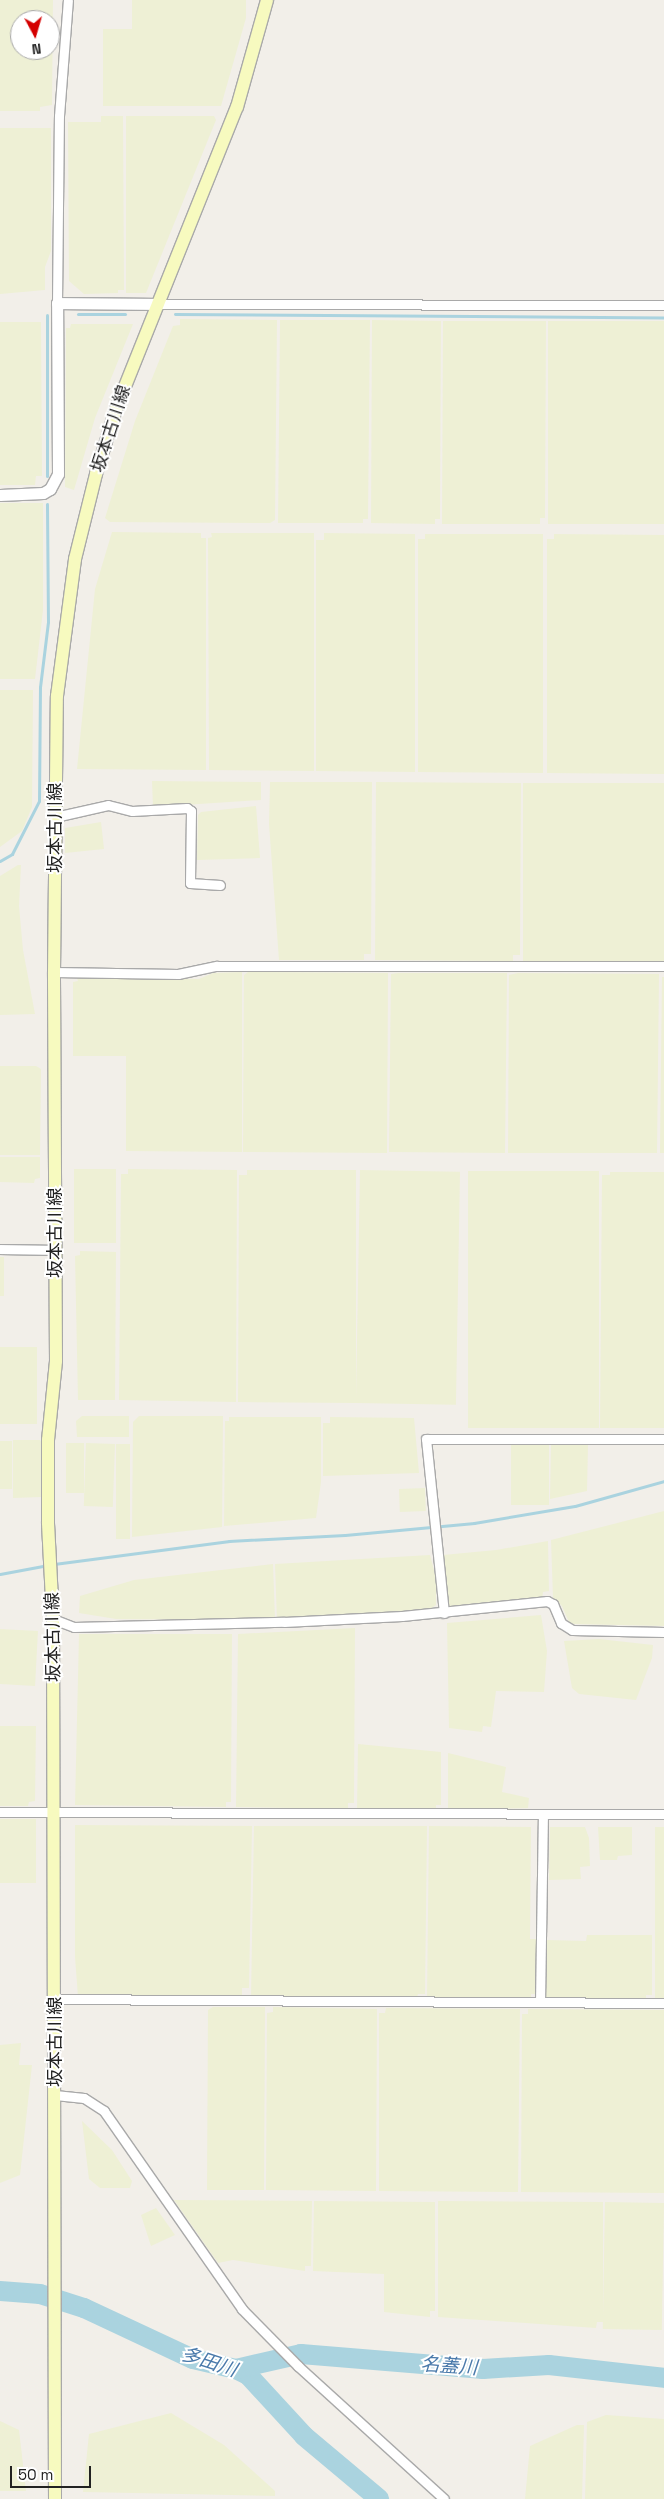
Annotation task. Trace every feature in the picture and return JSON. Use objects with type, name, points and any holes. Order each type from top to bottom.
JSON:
[{"type":"main road","name":"坂本古川線","points":[[55,2499],[56,2245],[53,1594],[49,1554],[48,1440],[56,1361],[54,972],[58,696],[75,559],[116,409],[237,107],[267,0]]},
{"type":"street","points":[[0,495],[43,493],[50,489],[58,474],[57,303],[60,116],[68,0]]},
{"type":"street","points":[[57,303],[664,305]]},
{"type":"street","points":[[55,817],[108,805],[132,811],[187,808],[191,811],[190,883],[220,886]]},
{"type":"street","points":[[54,972],[178,974],[217,966],[664,966]]},
{"type":"street","points":[[0,1249],[55,1250]]},
{"type":"street","points":[[444,1613],[426,1439],[664,1439]]},
{"type":"street","points":[[53,1619],[74,1627],[284,1622],[444,1613],[547,1602],[553,1604],[561,1623],[572,1630],[664,1632]]},
{"type":"street","points":[[0,1812],[664,1814]]},
{"type":"street","points":[[540,2002],[542,1815]]},
{"type":"street","points":[[55,1999],[664,2003]]},
{"type":"street","points":[[55,2095],[84,2098],[104,2111],[242,2309],[275,2340],[298,2366],[444,2499]]},
{"type":"green space","points":[[0,0],[53,0],[53,10],[10,10],[10,60],[52,60],[52,105],[40,107],[40,111],[0,111]]},
{"type":"green space","points":[[132,0],[246,0],[246,18],[221,106],[103,106],[103,29],[132,29]]},
{"type":"green space","points":[[101,116],[123,116],[124,290],[118,290],[118,293],[84,294],[69,281],[68,122],[101,122]]},
{"type":"green space","points":[[126,116],[214,116],[216,120],[146,293],[126,293]]},
{"type":"green space","points":[[0,128],[51,128],[51,251],[45,267],[45,290],[0,294]]},
{"type":"green space","points":[[180,319],[277,320],[275,520],[270,523],[110,522],[105,518],[135,421],[173,326],[180,325]]},
{"type":"green space","points":[[280,320],[370,320],[368,519],[363,519],[363,523],[278,523]]},
{"type":"green space","points":[[372,320],[441,321],[440,519],[435,519],[435,524],[371,523]]},
{"type":"green space","points":[[443,321],[546,321],[545,518],[540,518],[540,524],[442,524]]},
{"type":"green space","points":[[548,321],[664,321],[664,524],[548,524]]},
{"type":"green space","points":[[0,322],[41,322],[42,476],[36,476],[35,485],[0,485]]},
{"type":"green space","points":[[71,324],[133,324],[95,418],[74,490],[65,487],[66,328],[70,328]]},
{"type":"green space","points":[[0,503],[43,503],[43,610],[35,679],[0,679]]},
{"type":"green space","points":[[112,532],[201,533],[201,538],[206,538],[206,770],[77,769],[95,589]]},
{"type":"green space","points":[[211,533],[314,533],[314,771],[209,770],[208,538],[212,537]]},
{"type":"green space","points":[[324,533],[415,534],[415,772],[316,771],[316,540],[324,540]]},
{"type":"green space","points":[[425,534],[543,534],[543,773],[418,772],[418,539],[425,539]]},
{"type":"green space","points":[[554,534],[664,535],[664,774],[547,773],[547,539],[554,539]]},
{"type":"green space","points":[[0,690],[33,690],[32,807],[22,831],[0,847]]},
{"type":"green space","points":[[152,781],[261,782],[261,800],[153,807]]},
{"type":"green space","points":[[270,782],[372,782],[371,954],[364,954],[364,960],[279,960],[269,824]]},
{"type":"green space","points":[[376,782],[521,783],[520,955],[513,955],[513,961],[375,960]]},
{"type":"green space","points":[[523,783],[664,783],[664,961],[523,961]]},
{"type":"green space","points":[[256,806],[260,858],[197,860],[198,815],[201,812]]},
{"type":"green space","points":[[101,822],[104,849],[65,853],[65,828]]},
{"type":"green space","points":[[21,865],[19,906],[23,950],[35,1014],[0,1015],[0,876]]},
{"type":"green space","points":[[242,972],[242,1152],[126,1151],[126,1056],[73,1056],[73,982],[78,981],[77,978],[199,979],[213,973]]},
{"type":"green space","points":[[248,972],[388,973],[387,1153],[243,1152],[244,975]]},
{"type":"green space","points":[[507,973],[505,1153],[389,1152],[391,974]]},
{"type":"green space","points":[[518,973],[659,974],[657,1153],[508,1153],[509,975]]},
{"type":"green space","points":[[662,977],[664,977],[664,1153],[660,1153]]},
{"type":"green space","points":[[0,1066],[36,1066],[41,1069],[40,1155],[0,1155]]},
{"type":"green space","points":[[0,1157],[40,1157],[40,1178],[35,1179],[34,1183],[0,1182]]},
{"type":"green space","points":[[74,1169],[116,1169],[116,1243],[74,1243]]},
{"type":"green space","points":[[128,1169],[237,1170],[236,1402],[119,1400],[121,1174],[128,1174]]},
{"type":"green space","points":[[247,1170],[356,1170],[356,1403],[238,1402],[239,1175],[247,1175]]},
{"type":"green space","points":[[360,1170],[460,1172],[456,1405],[356,1403]]},
{"type":"green space","points":[[468,1171],[599,1171],[599,1428],[468,1428]]},
{"type":"green space","points":[[610,1172],[664,1172],[664,1428],[600,1428],[602,1175],[610,1175]]},
{"type":"green space","points":[[80,1251],[116,1252],[115,1400],[78,1400],[75,1256],[80,1255]]},
{"type":"green space","points":[[0,1257],[4,1257],[4,1296],[0,1296]]},
{"type":"green space","points":[[0,1347],[37,1347],[37,1424],[0,1424]]},
{"type":"green space","points":[[82,1416],[129,1416],[129,1437],[77,1437],[76,1421]]},
{"type":"green space","points":[[139,1416],[223,1416],[222,1527],[132,1537],[133,1422]]},
{"type":"green space","points":[[229,1417],[321,1417],[321,1482],[316,1518],[224,1526],[225,1421],[229,1421]]},
{"type":"green space","points":[[330,1417],[414,1418],[419,1473],[323,1476],[323,1423],[330,1423]]},
{"type":"green space","points":[[13,1440],[40,1440],[42,1443],[41,1497],[13,1498]]},
{"type":"green space","points":[[0,1441],[12,1441],[12,1489],[0,1489]]},
{"type":"green space","points":[[66,1443],[84,1443],[84,1493],[66,1493]]},
{"type":"green space","points":[[86,1443],[115,1444],[113,1507],[84,1506]]},
{"type":"green space","points":[[116,1444],[130,1444],[130,1539],[116,1539]]},
{"type":"green space","points":[[511,1445],[549,1445],[549,1505],[511,1505]]},
{"type":"green space","points":[[551,1445],[588,1445],[587,1491],[550,1499]]},
{"type":"green space","points":[[425,1488],[426,1511],[400,1512],[399,1489]]},
{"type":"green space","points":[[664,1511],[664,1626],[574,1624],[569,1622],[562,1606],[553,1598],[551,1540]]},
{"type":"green space","points":[[548,1541],[549,1591],[543,1592],[542,1599],[447,1608],[443,1555],[496,1550]]},
{"type":"green space","points":[[430,1555],[436,1578],[436,1605],[430,1609],[277,1621],[275,1564]]},
{"type":"green space","points":[[273,1564],[275,1620],[116,1619],[79,1613],[80,1596],[134,1580]]},
{"type":"green space","points":[[541,1615],[547,1651],[544,1692],[496,1691],[491,1727],[483,1726],[482,1732],[449,1728],[447,1623]]},
{"type":"green space","points":[[355,1628],[354,1803],[348,1803],[348,1809],[236,1807],[238,1634]]},
{"type":"green space","points":[[0,1629],[38,1631],[35,1686],[0,1684]]},
{"type":"green space","points":[[79,1634],[232,1634],[231,1802],[226,1802],[226,1807],[75,1805]]},
{"type":"green space","points":[[599,1639],[653,1645],[652,1658],[636,1700],[579,1694],[572,1688],[564,1641]]},
{"type":"green space","points":[[0,1726],[36,1726],[35,1801],[29,1802],[28,1806],[0,1806]]},
{"type":"green space","points":[[358,1744],[441,1752],[441,1805],[436,1805],[436,1810],[357,1809]]},
{"type":"green space","points":[[448,1753],[506,1767],[502,1792],[529,1798],[528,1808],[448,1810]]},
{"type":"green space","points":[[0,1819],[36,1819],[36,1883],[0,1883]]},
{"type":"green space","points":[[75,1825],[252,1826],[249,1988],[242,1988],[242,1997],[78,1997],[75,1957]]},
{"type":"green space","points":[[254,1826],[427,1826],[425,1994],[418,1994],[417,1998],[251,1996]]},
{"type":"green space","points":[[429,1826],[531,1827],[530,1939],[537,1939],[536,1994],[531,1994],[531,1999],[427,1998]]},
{"type":"green space","points":[[550,1827],[585,1827],[589,1838],[590,1866],[580,1867],[581,1879],[549,1880]]},
{"type":"green space","points":[[598,1827],[632,1827],[632,1855],[618,1856],[617,1860],[600,1860]]},
{"type":"green space","points":[[655,1827],[664,1827],[664,1999],[655,1999]]},
{"type":"green space","points":[[587,1935],[652,1935],[652,1995],[646,1995],[646,1999],[545,1999],[546,1940],[586,1941]]},
{"type":"green space","points":[[213,2007],[265,2007],[264,2190],[207,2190],[208,2010]]},
{"type":"green space","points":[[273,2007],[377,2009],[376,2191],[266,2190],[267,2013],[273,2012]]},
{"type":"green space","points":[[386,2008],[520,2009],[518,2192],[379,2191],[379,2013],[385,2013]]},
{"type":"green space","points":[[528,2009],[664,2010],[664,2193],[521,2192],[522,2014],[528,2014]]},
{"type":"green space","points":[[21,2043],[19,2065],[32,2065],[20,2175],[0,2183],[0,2045]]},
{"type":"green space","points":[[82,2121],[112,2150],[132,2181],[130,2188],[100,2188],[89,2179]]},
{"type":"green space","points":[[174,2200],[312,2201],[311,2266],[305,2266],[305,2271],[233,2260],[218,2263]]},
{"type":"green space","points":[[314,2201],[435,2202],[435,2311],[430,2311],[430,2317],[384,2312],[384,2274],[313,2271]]},
{"type":"green space","points":[[438,2201],[603,2202],[603,2322],[597,2322],[596,2328],[438,2317]]},
{"type":"green space","points":[[605,2202],[664,2203],[662,2330],[603,2329]]},
{"type":"green space","points":[[156,2208],[175,2235],[151,2246],[141,2215]]},
{"type":"green space","points":[[171,2413],[224,2445],[275,2491],[275,2496],[83,2492],[89,2434]]},
{"type":"green space","points":[[606,2415],[664,2419],[664,2499],[585,2499],[587,2422]]},
{"type":"green space","points":[[0,2421],[19,2430],[26,2491],[0,2491]]},
{"type":"green space","points":[[577,2425],[584,2425],[582,2499],[525,2499],[530,2446]]},
{"type":"waterway","points":[[78,314],[125,314]]},
{"type":"waterway","points":[[175,314],[664,317]]},
{"type":"waterway","points":[[47,315],[47,476]]},
{"type":"waterway","points":[[0,861],[12,854],[39,801],[40,687],[48,622],[47,504]]},
{"type":"waterway","points":[[54,1564],[229,1541],[345,1535],[474,1523],[575,1506],[664,1481]]},
{"type":"waterway","points":[[0,1574],[48,1565]]},
{"type":"waterway","name":"多田川","points":[[0,2291],[40,2294],[84,2308],[193,2359],[236,2369],[248,2375],[304,2436],[379,2499]]},
{"type":"waterway","name":"名蓋川","points":[[236,2369],[301,2354],[483,2369],[549,2365],[664,2378]]}]
